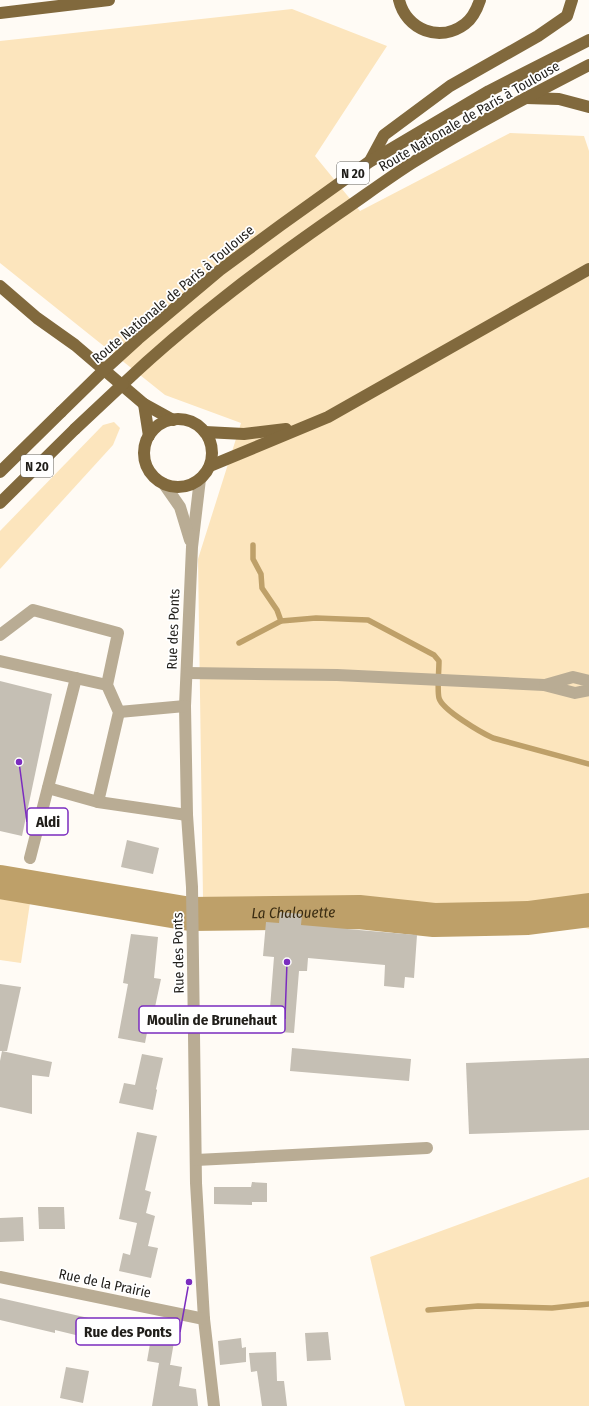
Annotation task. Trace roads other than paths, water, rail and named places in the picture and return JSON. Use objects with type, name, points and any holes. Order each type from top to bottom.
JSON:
[{"type":"main road","points":[[0,13],[109,0]]},
{"type":"main road","points":[[399,0],[400,8],[407,19],[417,27],[430,32],[443,33],[456,30],[466,23],[475,13],[480,0]]},
{"type":"main road","points":[[369,162],[384,135],[450,86],[531,40],[567,16],[572,0]]},
{"type":"main road","name":"Route Nationale de Paris à Toulouse","points":[[0,472],[138,339],[220,270],[281,224],[369,162],[489,91],[589,40]]},
{"type":"main road","name":"Route Nationale de Paris à Toulouse","points":[[0,503],[75,429],[153,356],[239,285],[412,163],[524,98],[589,65]]},
{"type":"main road","points":[[524,98],[559,99],[589,107]]},
{"type":"main road","points":[[210,466],[212,448],[210,439],[205,432],[190,421],[182,419],[163,422],[155,428],[149,436],[145,446],[146,463],[148,469],[155,478],[164,484],[174,487],[183,487],[192,484],[200,479],[210,466],[328,417],[589,269]]},
{"type":"main road","points":[[0,286],[37,318],[75,345],[144,404],[173,420]]},
{"type":"main road","points":[[144,404],[149,436]]},
{"type":"main road","points":[[205,432],[244,434],[301,427]]},
{"type":"street","name":"Rue des Ponts","points":[[200,479],[192,548],[185,706],[193,926],[196,1183],[204,1319],[214,1406]]},
{"type":"street","name":"Rue des Ponts","points":[[164,484],[180,507],[192,548]]},
{"type":"street","points":[[0,635],[33,610],[118,633],[107,685],[119,712],[98,802]]},
{"type":"street","points":[[0,661],[107,685]]},
{"type":"street","points":[[187,673],[337,675],[544,685],[575,693],[589,690]]},
{"type":"street","points":[[544,685],[573,677],[589,681]]},
{"type":"street","points":[[30,858],[76,678]]},
{"type":"street","points":[[119,712],[185,706]]},
{"type":"street","points":[[48,788],[98,802],[188,815]]},
{"type":"street","points":[[196,1160],[427,1148]]},
{"type":"street","name":"Rue de la Prairie","points":[[0,1277],[204,1319]]},
{"type":"waterway","points":[[253,545],[253,559],[261,574],[262,588],[277,610],[281,621]]},
{"type":"waterway","points":[[239,643],[281,621],[316,618],[368,620],[434,655],[439,661],[439,698],[447,709],[463,721],[493,738],[589,764]]},
{"type":"waterway","name":"La Chalouette","points":[[0,882],[190,914],[359,912],[434,920],[528,918],[589,910]]},
{"type":"waterway","points":[[428,1310],[478,1306],[552,1308],[589,1304]]},
{"type":"place","name":"Aldi","points":[[19,762]]},
{"type":"place","name":"Moulin de Brunehaut","points":[[287,962]]},
{"type":"place","name":"Rue des Ponts","points":[[189,1282]]}]
